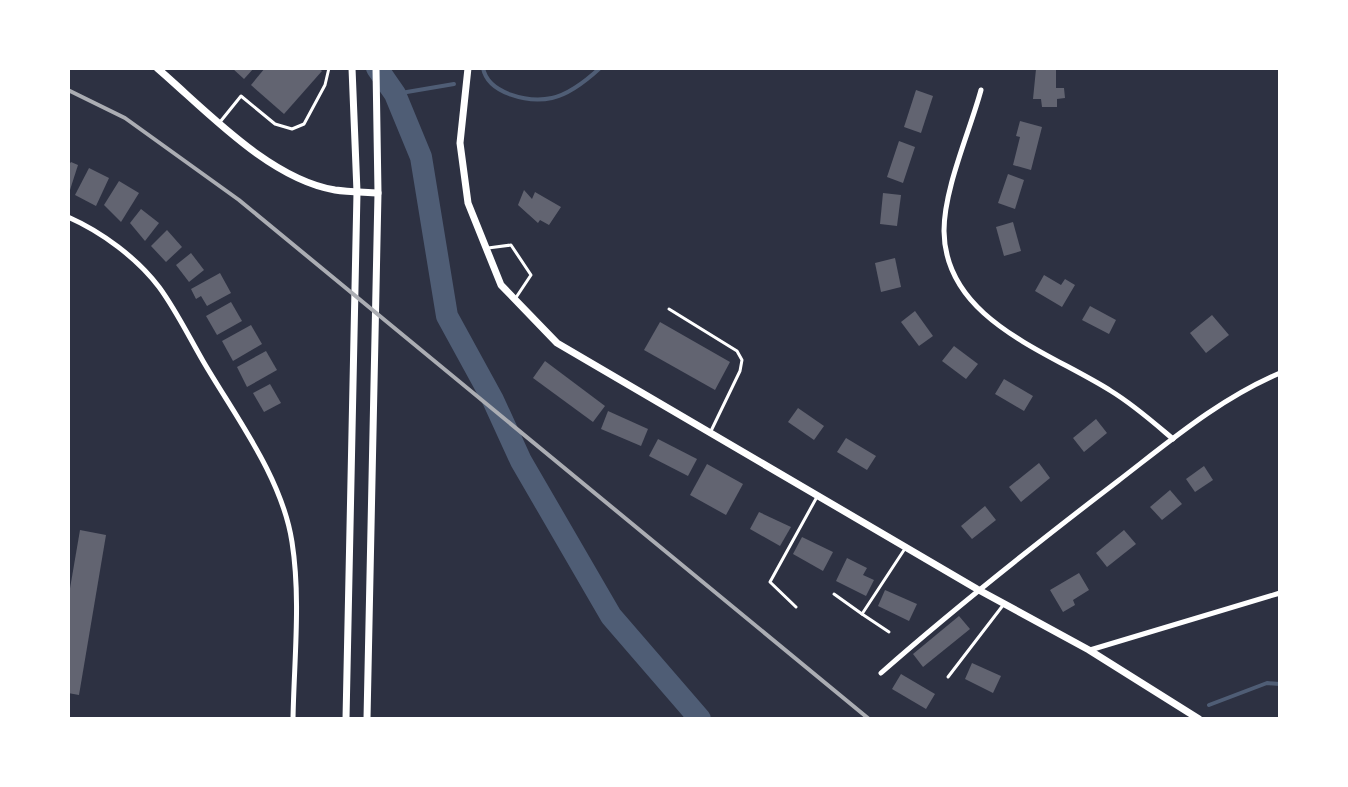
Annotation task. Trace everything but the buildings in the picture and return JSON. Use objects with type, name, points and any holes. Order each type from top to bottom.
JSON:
[{"type":"street","points":[[157,68],[255,153],[308,181],[333,190],[378,193]]},
{"type":"street","points":[[346,719],[357,192],[352,68]]},
{"type":"street","points":[[367,719],[379,133],[376,68]]},
{"type":"street","points":[[468,68],[460,143],[468,203],[501,285],[557,343],[977,589],[1089,650],[1199,719]]},
{"type":"street","points":[[981,90],[946,214],[946,246],[958,283],[978,308],[995,322],[1136,407],[1173,439]]},
{"type":"street","points":[[68,217],[86,225],[125,252],[159,287],[262,462],[280,500],[292,539],[295,581],[293,719]]},
{"type":"street","points":[[881,673],[977,589],[1173,439],[1238,391],[1280,373]]},
{"type":"street","points":[[1089,650],[1280,593]]},
{"type":"lane","points":[[220,122],[241,96],[275,124],[292,129],[304,124],[325,85],[329,68]]},
{"type":"lane","points":[[486,248],[511,245],[531,275],[515,299]]},
{"type":"lane","points":[[669,309],[737,351],[742,360],[740,371],[710,433]]},
{"type":"lane","points":[[796,607],[770,582],[818,495]]},
{"type":"lane","points":[[862,614],[906,547]]},
{"type":"lane","points":[[834,594],[889,632]]},
{"type":"lane","points":[[948,677],[1004,604]]},
{"type":"waterway","points":[[377,68],[395,94],[421,157],[447,316],[493,400],[521,461],[611,616],[700,719]]},
{"type":"waterway","points":[[483,68],[486,77],[501,90],[532,99],[559,96],[584,82],[600,68]]},
{"type":"waterway","points":[[395,94],[454,84]]},
{"type":"waterway","points":[[1209,705],[1267,683],[1280,684]]},
{"type":"railway","points":[[68,90],[125,118],[239,200],[869,719]]}]
